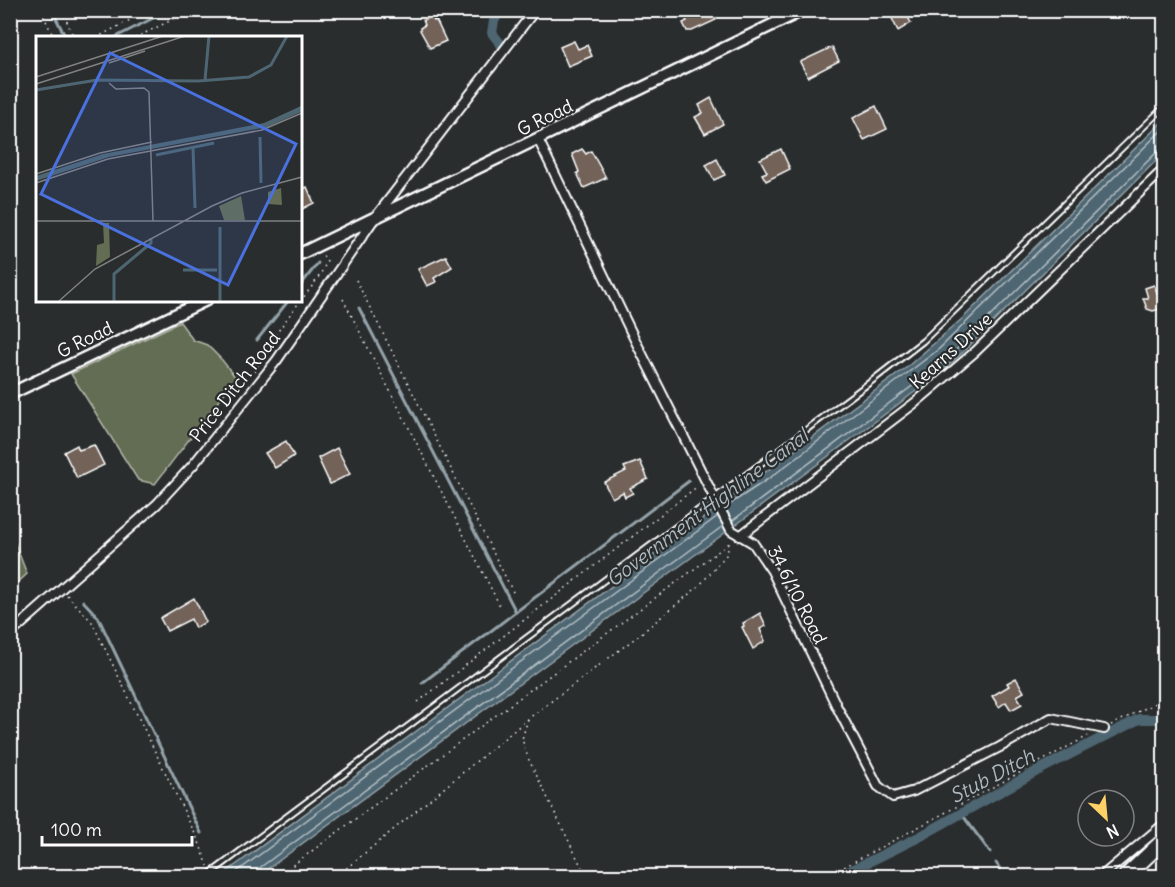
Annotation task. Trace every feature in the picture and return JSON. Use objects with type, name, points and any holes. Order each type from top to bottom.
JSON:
[{"type":"highway","points":[[1126,876],[1164,840]]},
{"type":"street","name":"Price Ditch Road","points":[[10,634],[157,504],[221,430],[284,351],[374,219],[535,10]]},
{"type":"street","name":"G Road","points":[[302,253],[803,10]]},
{"type":"street","name":"34 6/10 Road","points":[[538,139],[636,342],[731,530],[753,543],[772,571],[837,707],[878,786],[893,797],[914,791],[1051,718],[1104,729]]},
{"type":"street","name":"Kearns Drive","points":[[740,536],[916,402],[976,351],[1164,169]]},
{"type":"street","name":"G Road","points":[[10,394],[202,302]]},
{"type":"street","points":[[1102,876],[1164,824]]},
{"type":"lane","points":[[207,876],[873,381],[923,341],[1164,107]]},
{"type":"path","points":[[41,10],[53,36]]},
{"type":"path","points":[[62,10],[73,36]]},
{"type":"path","points":[[100,36],[148,10]]},
{"type":"path","points":[[139,36],[192,10]]},
{"type":"path","points":[[302,299],[323,272],[327,261],[315,247]]},
{"type":"path","points":[[356,280],[515,596]]},
{"type":"path","points":[[343,299],[501,608]]},
{"type":"path","points":[[254,374],[261,358],[300,302]]},
{"type":"path","points":[[418,702],[706,480]]},
{"type":"path","points":[[278,876],[740,536]]},
{"type":"path","points":[[337,876],[529,718],[638,636],[699,586],[727,554],[729,543]]},
{"type":"path","points":[[62,590],[92,622],[199,842],[211,873]]},
{"type":"path","points":[[822,876],[853,862],[1023,770],[1164,699]]},
{"type":"path","points":[[529,718],[522,739],[528,758],[586,876]]},
{"type":"green space","points":[[180,322],[193,340],[207,345],[236,378],[155,484],[138,480],[71,374]]},
{"type":"green space","points":[[11,533],[27,574],[10,589]]},
{"type":"water","points":[[1164,120],[1164,153],[935,377],[258,876],[221,876],[907,367],[963,318]]},
{"type":"building","points":[[694,10],[695,14],[702,10],[711,10],[716,20],[687,31],[683,23],[687,21],[683,13]]},
{"type":"building","points":[[888,10],[904,10],[911,23],[898,31]]},
{"type":"building","points":[[431,16],[434,21],[436,20],[446,41],[430,48],[420,28],[425,25],[423,20]]},
{"type":"building","points":[[574,41],[578,49],[587,45],[592,56],[568,66],[560,47]]},
{"type":"building","points":[[832,47],[839,61],[808,77],[800,62]]},
{"type":"building","points":[[711,98],[723,124],[705,134],[695,117],[703,113],[699,105]]},
{"type":"building","points":[[876,106],[887,129],[864,140],[853,118]]},
{"type":"building","points":[[582,149],[586,154],[591,151],[606,178],[584,188],[572,154]]},
{"type":"building","points":[[781,149],[790,169],[766,181],[762,174],[767,172],[760,159]]},
{"type":"building","points":[[717,159],[725,175],[714,180],[706,165]]},
{"type":"building","points":[[307,187],[314,203],[302,209],[302,189]]},
{"type":"building","points":[[446,256],[452,267],[434,278],[436,282],[427,286],[418,269]]},
{"type":"building","points":[[1154,285],[1158,295],[1164,289],[1164,303],[1159,309],[1153,311],[1147,309],[1143,298],[1148,298],[1145,288]]},
{"type":"building","points":[[286,441],[294,456],[275,468],[265,453]]},
{"type":"building","points":[[77,445],[79,450],[94,445],[104,465],[77,478],[64,452]]},
{"type":"building","points":[[337,448],[350,474],[330,484],[318,458]]},
{"type":"building","points":[[640,461],[648,479],[630,488],[633,493],[625,497],[623,492],[612,498],[604,482],[626,471],[624,467]]},
{"type":"building","points":[[194,598],[206,622],[195,628],[191,619],[167,631],[160,618]]},
{"type":"building","points":[[760,613],[766,626],[760,629],[765,641],[753,649],[742,627],[743,623]]},
{"type":"building","points":[[1016,678],[1024,692],[1017,696],[1022,704],[1011,710],[1006,702],[999,707],[992,696],[1009,686],[1007,683]]},
{"type":"waterway","points":[[52,10],[65,36]]},
{"type":"waterway","points":[[118,36],[169,10]]},
{"type":"waterway","points":[[500,10],[494,21],[492,33],[503,47]]},
{"type":"waterway","points":[[302,283],[318,263]]},
{"type":"waterway","points":[[257,340],[287,302]]},
{"type":"waterway","points":[[359,308],[516,612]]},
{"type":"waterway","points":[[422,683],[689,481]]},
{"type":"waterway","points":[[83,601],[98,617],[201,833]]},
{"type":"waterway","name":"Stub Ditch","points":[[840,876],[919,837],[1039,770],[1139,719],[1164,719]]},
{"type":"waterway","points":[[961,813],[990,852]]},
{"type":"waterway","points":[[996,863],[1005,876]]},
{"type":"water label","name":"Government Highline Canal","points":[[707,508]]}]
